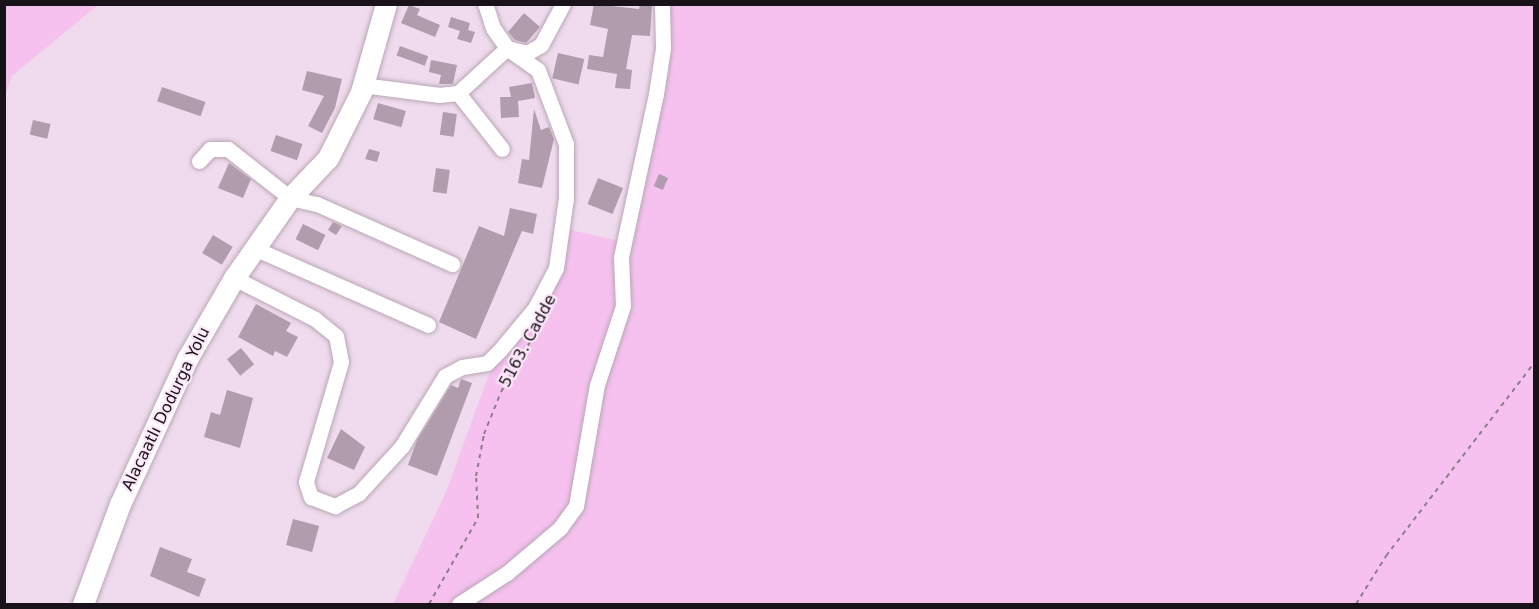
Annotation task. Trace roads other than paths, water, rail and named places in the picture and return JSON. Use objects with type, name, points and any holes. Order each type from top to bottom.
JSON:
[{"type":"street","name":"Alacaatlı Dodurga Yolu","points":[[86,604],[120,504],[187,359],[234,278],[290,198],[328,158],[362,85],[386,4]]},
{"type":"street","points":[[234,278],[315,319],[336,336],[341,362],[306,482],[311,497],[335,506],[359,493],[402,447],[445,376],[462,367],[487,363],[500,350],[535,308],[556,268],[566,198],[566,144],[538,70],[507,48],[493,28],[485,4]]},
{"type":"street","points":[[507,48],[527,53],[541,45],[563,4]]},
{"type":"street","points":[[459,604],[507,573],[560,528],[576,506],[597,385],[623,306],[621,257],[656,94],[663,48],[662,4]]},
{"type":"street","points":[[362,85],[439,95],[458,93],[507,48]]},
{"type":"street","points":[[458,93],[502,149]]},
{"type":"street","points":[[199,161],[210,149],[228,149],[290,198],[317,204],[452,264]]},
{"type":"street","points":[[256,249],[428,325]]}]
